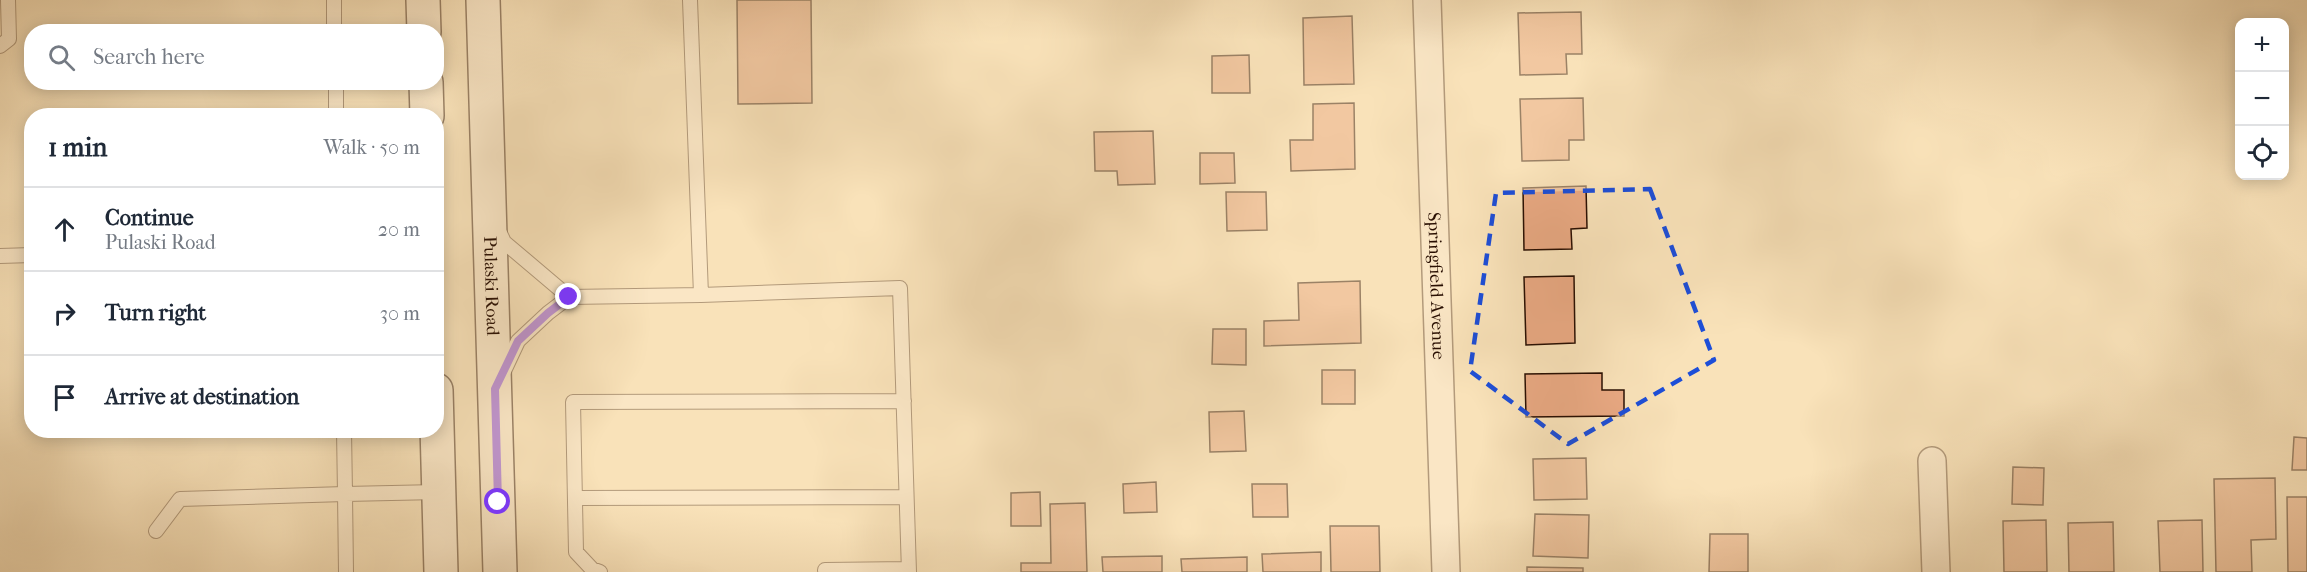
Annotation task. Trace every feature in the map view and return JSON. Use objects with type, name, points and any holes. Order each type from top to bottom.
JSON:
[{"type":"main road","points":[[423,0],[424,24]]},
{"type":"main road","name":"Pulaski Road","points":[[483,0],[500,572]]},
{"type":"main road","points":[[426,90],[427,108]]},
{"type":"main road","points":[[438,438],[441,572]]},
{"type":"street","name":"Springfield Avenue","points":[[1427,0],[1446,572]]},
{"type":"street","points":[[1932,461],[1936,572]]},
{"type":"lane","points":[[0,46],[9,39],[8,0]]},
{"type":"lane","points":[[333,0],[334,24]]},
{"type":"lane","points":[[690,0],[701,296]]},
{"type":"lane","points":[[336,90],[336,108]]},
{"type":"lane","points":[[489,212],[504,242],[569,297]]},
{"type":"lane","points":[[0,255],[24,255]]},
{"type":"lane","points":[[495,389],[518,341],[569,297],[701,296],[900,288],[908,570],[825,570]]},
{"type":"lane","points":[[600,572],[592,569],[576,552],[573,402],[904,400]]},
{"type":"lane","points":[[344,438],[346,572]]},
{"type":"lane","points":[[156,531],[180,499],[440,492]]},
{"type":"lane","points":[[575,498],[906,497]]},
{"type":"highlighted area","points":[[1650,189],[1714,360],[1568,444],[1470,371],[1496,193]]},
{"type":"building","points":[[737,0],[811,0],[812,103],[738,104]]},
{"type":"building","points":[[1581,12],[1582,54],[1566,54],[1567,74],[1520,75],[1518,13]]},
{"type":"building","points":[[1352,16],[1354,84],[1304,85],[1303,18]]},
{"type":"building","points":[[1249,55],[1250,93],[1212,93],[1212,56]]},
{"type":"building","points":[[1583,98],[1584,140],[1569,140],[1569,160],[1522,161],[1520,99]]},
{"type":"building","points":[[1354,103],[1355,169],[1291,171],[1290,140],[1313,140],[1313,104]]},
{"type":"building","points":[[1153,131],[1155,184],[1118,185],[1117,171],[1095,171],[1094,132]]},
{"type":"building","points":[[1200,153],[1234,153],[1235,183],[1200,184]]},
{"type":"building","points":[[1586,186],[1587,228],[1571,229],[1572,249],[1524,250],[1523,188]]},
{"type":"building","points":[[1226,192],[1266,192],[1267,230],[1227,231]]},
{"type":"building","points":[[1574,276],[1575,343],[1526,345],[1524,277]]},
{"type":"building","points":[[1360,281],[1361,343],[1264,346],[1264,321],[1299,320],[1298,283]]},
{"type":"building","points":[[1213,329],[1246,329],[1246,365],[1212,364]]},
{"type":"building","points":[[1322,370],[1355,370],[1355,404],[1322,404]]},
{"type":"building","points":[[1602,373],[1602,390],[1624,390],[1624,416],[1526,417],[1525,374]]},
{"type":"building","points":[[1244,411],[1246,451],[1210,452],[1209,412]]},
{"type":"building","points":[[2294,437],[2307,438],[2307,470],[2292,470]]},
{"type":"building","points":[[1586,458],[1587,499],[1534,500],[1533,459]]},
{"type":"building","points":[[2013,467],[2044,468],[2043,505],[2012,504]]},
{"type":"building","points":[[2275,478],[2276,539],[2251,540],[2252,572],[2216,572],[2214,479]]},
{"type":"building","points":[[1156,482],[1157,512],[1124,513],[1123,484]]},
{"type":"building","points":[[1252,484],[1287,484],[1288,517],[1253,517]]},
{"type":"building","points":[[1040,492],[1041,526],[1011,526],[1011,493]]},
{"type":"building","points":[[2287,497],[2307,497],[2307,572],[2288,572]]},
{"type":"building","points":[[1085,503],[1087,572],[1021,572],[1021,563],[1051,563],[1050,504]]},
{"type":"building","points":[[1535,514],[1589,515],[1588,558],[1533,556]]},
{"type":"building","points":[[2046,520],[2047,572],[2004,572],[2003,521]]},
{"type":"building","points":[[2202,520],[2203,572],[2160,572],[2158,521]]},
{"type":"building","points":[[2113,522],[2114,572],[2069,572],[2068,523]]},
{"type":"building","points":[[1330,526],[1379,526],[1380,572],[1331,572]]},
{"type":"building","points":[[1710,534],[1748,534],[1748,572],[1709,572]]},
{"type":"building","points":[[1321,552],[1321,572],[1263,572],[1262,554]]},
{"type":"building","points":[[1162,556],[1162,572],[1103,572],[1102,557]]},
{"type":"building","points":[[1247,557],[1247,572],[1182,572],[1181,559]]},
{"type":"building","points":[[1527,567],[1583,568],[1583,572],[1527,572]]},
{"type":"route","points":[[498,502],[495,389],[518,341],[569,297]]}]
